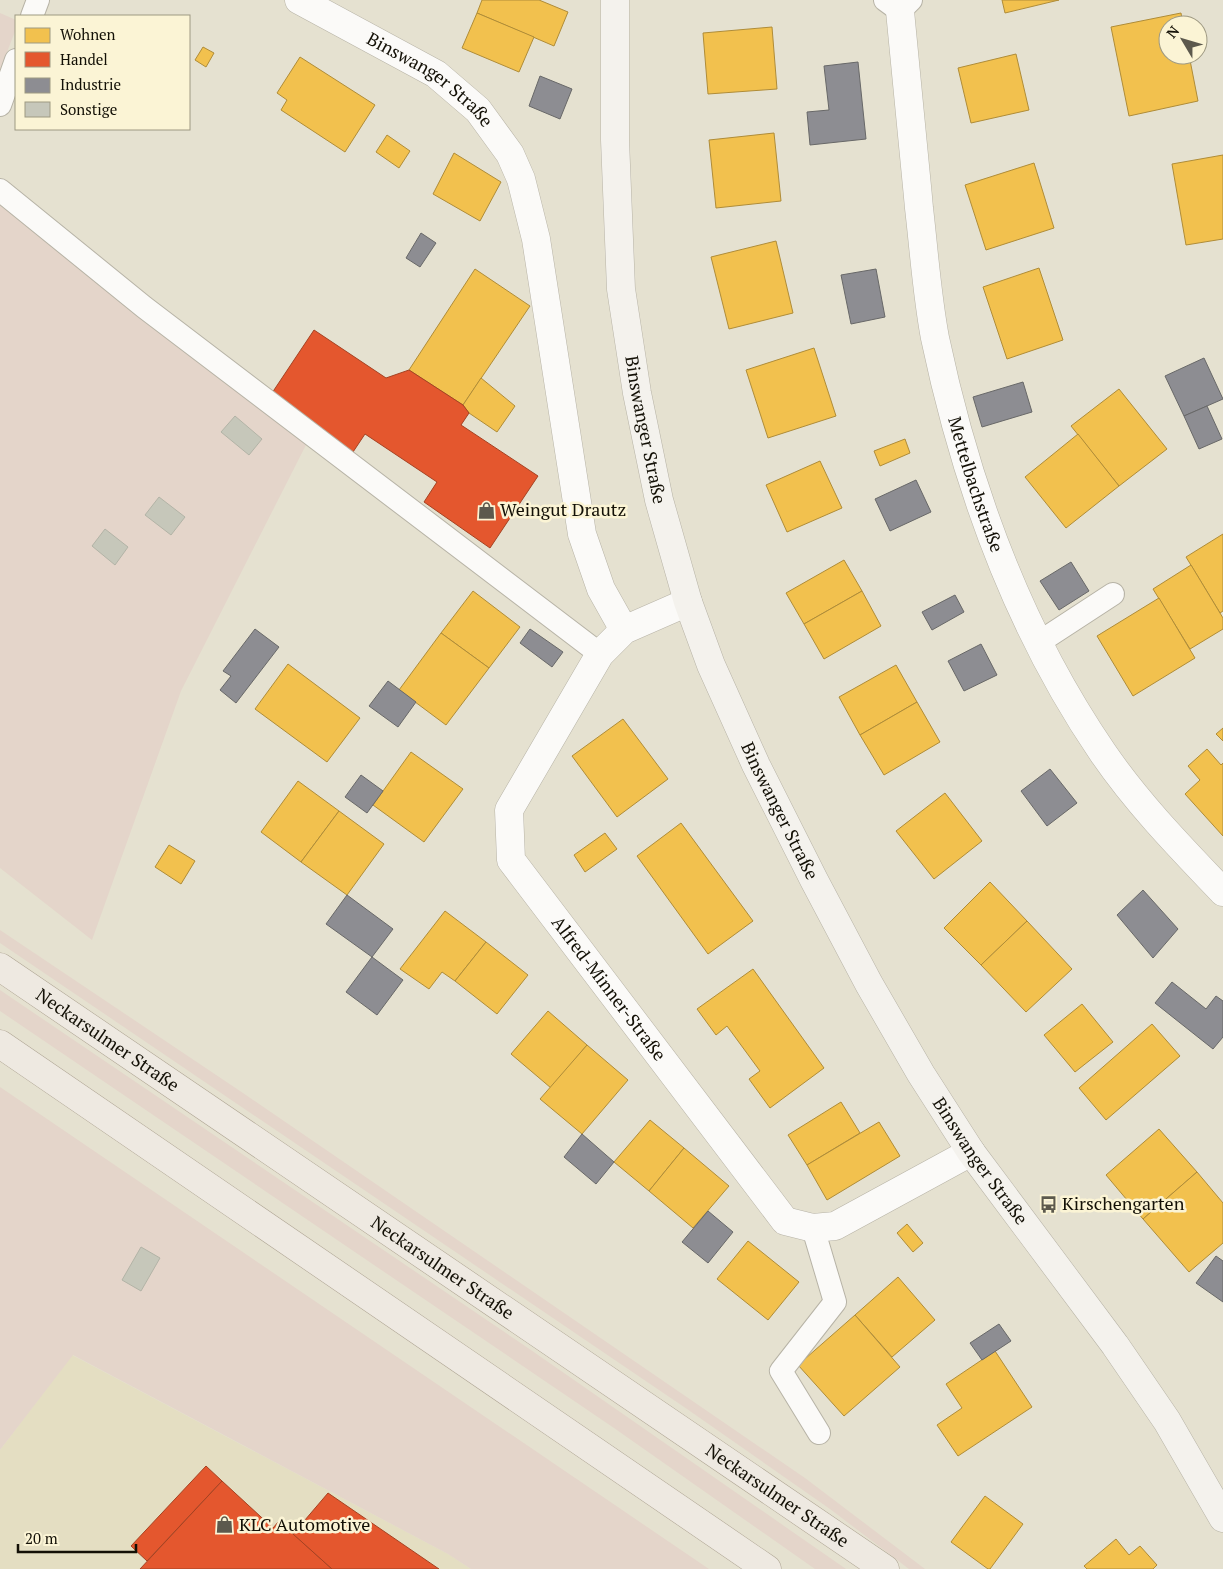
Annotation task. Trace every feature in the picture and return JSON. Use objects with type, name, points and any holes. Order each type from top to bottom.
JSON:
[{"type":"main road","name":"Binswanger Straße","points":[[615,0],[615,140],[621,289],[637,393],[655,480],[688,602],[710,665],[756,765],[814,880],[869,984],[920,1074],[971,1152],[1115,1345],[1167,1420],[1223,1518]]},
{"type":"main road","name":"Neckarsulmer Straße","points":[[0,967],[885,1569]]},
{"type":"main road","points":[[0,1044],[767,1569]]},
{"type":"street","name":"Binswanger Straße","points":[[299,0],[436,74],[478,110],[510,154],[521,179],[536,239],[582,534],[601,589],[624,630]]},
{"type":"street","name":"Mettelbachstraße","points":[[899,4],[924,254],[935,336],[964,457],[992,540],[1038,643],[1057,678],[1104,754],[1164,831],[1223,892]]},
{"type":"street","name":"Alfred-Minner-Straße","points":[[688,602],[624,630],[600,654],[508,810],[511,860],[785,1221],[813,1228],[835,1226],[971,1152]]},
{"type":"lane","points":[[32,15],[38,0]]},
{"type":"lane","points":[[0,104],[15,63]]},
{"type":"lane","points":[[0,190],[152,313],[600,654]]},
{"type":"lane","points":[[1038,643],[1112,594]]},
{"type":"lane","points":[[813,1228],[835,1302],[781,1370],[819,1433]]},
{"type":"shaded area","points":[[0,13],[15,20],[15,32],[0,70]]},
{"type":"shaded area","points":[[0,198],[308,441],[181,691],[92,940],[0,868]]},
{"type":"shaded area","points":[[0,930],[243,1093],[805,1478],[925,1569],[909,1569],[830,1509],[687,1409],[0,943]]},
{"type":"shaded area","points":[[0,990],[528,1348],[846,1569],[815,1569],[614,1428],[0,1011]]},
{"type":"shaded area","points":[[0,1087],[709,1569],[471,1569],[448,1554],[73,1355],[0,1450]]},
{"type":"shaded area","points":[[72,1355],[448,1554],[471,1569],[0,1569],[0,1450]]},
{"type":"building: Wohnen","points":[[482,0],[539,0],[568,12],[554,46],[477,13]]},
{"type":"building: Wohnen","points":[[1002,0],[1059,0],[1005,13]]},
{"type":"building: Wohnen","points":[[477,13],[534,37],[519,72],[462,48]]},
{"type":"building: Wohnen","points":[[1158,18],[1158,65],[1191,65],[1198,101],[1129,116],[1111,27]]},
{"type":"building: Wohnen","points":[[772,27],[777,89],[708,94],[703,33]]},
{"type":"building: Wohnen","points":[[203,47],[214,53],[206,67],[195,60]]},
{"type":"building: Wohnen","points":[[1016,54],[1029,110],[971,123],[958,68]]},
{"type":"building: Wohnen","points":[[300,57],[375,105],[345,152],[281,110],[287,100],[277,93]]},
{"type":"building: Wohnen","points":[[774,133],[781,201],[716,208],[709,140]]},
{"type":"building: Wohnen","points":[[387,135],[410,151],[399,168],[376,152]]},
{"type":"building: Wohnen","points":[[454,153],[501,182],[480,221],[433,194]]},
{"type":"building: Wohnen","points":[[1223,155],[1223,239],[1186,245],[1172,164]]},
{"type":"building: Wohnen","points":[[1034,163],[1054,228],[986,250],[965,185]]},
{"type":"building: Wohnen","points":[[776,241],[793,313],[729,329],[711,257]]},
{"type":"building: Wohnen","points":[[1039,268],[1063,340],[1007,359],[983,287]]},
{"type":"building: Wohnen","points":[[475,269],[530,306],[463,405],[409,370]]},
{"type":"building: Wohnen","points":[[814,348],[836,416],[768,438],[746,370]]},
{"type":"building: Wohnen","points":[[481,378],[515,406],[497,432],[469,413],[463,405]]},
{"type":"building: Wohnen","points":[[1119,389],[1167,449],[1119,486],[1071,426]]},
{"type":"building: Wohnen","points":[[1078,434],[1119,486],[1066,528],[1025,477]]},
{"type":"building: Wohnen","points":[[905,439],[910,453],[880,466],[874,451]]},
{"type":"building: Wohnen","points":[[820,461],[842,508],[787,532],[766,485]]},
{"type":"building: Wohnen","points":[[1223,534],[1223,611],[1220,613],[1186,557]]},
{"type":"building: Wohnen","points":[[844,560],[862,591],[804,624],[786,593]]},
{"type":"building: Wohnen","points":[[1191,565],[1223,618],[1223,629],[1190,649],[1153,589]]},
{"type":"building: Wohnen","points":[[473,591],[520,627],[489,668],[441,633]]},
{"type":"building: Wohnen","points":[[862,591],[881,626],[824,659],[804,624]]},
{"type":"building: Wohnen","points":[[1159,598],[1195,658],[1133,696],[1097,636]]},
{"type":"building: Wohnen","points":[[441,633],[489,668],[446,725],[399,690]]},
{"type":"building: Wohnen","points":[[288,664],[360,718],[327,762],[255,709]]},
{"type":"building: Wohnen","points":[[896,665],[917,702],[860,735],[839,697]]},
{"type":"building: Wohnen","points":[[917,702],[940,742],[884,775],[860,735]]},
{"type":"building: Wohnen","points":[[623,719],[668,779],[617,817],[572,756]]},
{"type":"building: Wohnen","points":[[1223,728],[1223,741],[1216,734]]},
{"type":"building: Wohnen","points":[[1207,749],[1221,765],[1223,763],[1223,836],[1185,794],[1200,780],[1188,766]]},
{"type":"building: Wohnen","points":[[411,752],[463,789],[424,842],[373,805]]},
{"type":"building: Wohnen","points":[[298,781],[339,811],[301,862],[261,832]]},
{"type":"building: Wohnen","points":[[945,793],[982,841],[934,879],[896,831]]},
{"type":"building: Wohnen","points":[[339,811],[384,844],[347,895],[301,862]]},
{"type":"building: Wohnen","points":[[681,823],[753,921],[708,954],[637,856]]},
{"type":"building: Wohnen","points":[[605,833],[617,849],[585,872],[574,855]]},
{"type":"building: Wohnen","points":[[169,845],[195,861],[181,884],[155,867]]},
{"type":"building: Wohnen","points":[[990,882],[1027,921],[981,965],[944,928]]},
{"type":"building: Wohnen","points":[[445,911],[486,942],[455,981],[442,972],[429,989],[400,969]]},
{"type":"building: Wohnen","points":[[1027,921],[1072,969],[1026,1012],[981,965]]},
{"type":"building: Wohnen","points":[[486,942],[528,975],[497,1014],[455,981]]},
{"type":"building: Wohnen","points":[[753,969],[824,1068],[770,1108],[749,1079],[760,1071],[727,1026],[716,1035],[697,1009]]},
{"type":"building: Wohnen","points":[[1082,1004],[1113,1042],[1075,1072],[1044,1035]]},
{"type":"building: Wohnen","points":[[548,1011],[587,1045],[551,1088],[511,1054]]},
{"type":"building: Wohnen","points":[[1152,1024],[1180,1056],[1106,1120],[1079,1088]]},
{"type":"building: Wohnen","points":[[587,1045],[628,1080],[582,1134],[540,1099]]},
{"type":"building: Wohnen","points":[[841,1102],[860,1133],[807,1165],[788,1135]]},
{"type":"building: Wohnen","points":[[650,1120],[684,1148],[649,1191],[614,1162]]},
{"type":"building: Wohnen","points":[[879,1122],[900,1156],[827,1200],[807,1165]]},
{"type":"building: Wohnen","points":[[1159,1129],[1197,1172],[1143,1219],[1106,1175]]},
{"type":"building: Wohnen","points":[[684,1148],[729,1186],[693,1228],[649,1191]]},
{"type":"building: Wohnen","points":[[1197,1172],[1223,1203],[1223,1243],[1189,1272],[1143,1219]]},
{"type":"building: Wohnen","points":[[907,1224],[923,1243],[913,1252],[897,1233]]},
{"type":"building: Wohnen","points":[[748,1241],[799,1282],[768,1320],[717,1279]]},
{"type":"building: Wohnen","points":[[898,1277],[935,1320],[892,1357],[855,1315]]},
{"type":"building: Wohnen","points":[[855,1315],[900,1367],[844,1416],[798,1365]]},
{"type":"building: Wohnen","points":[[995,1351],[1032,1407],[958,1456],[937,1425],[962,1408],[946,1384]]},
{"type":"building: Wohnen","points":[[985,1496],[1023,1524],[990,1569],[951,1542]]},
{"type":"building: Wohnen","points":[[1116,1539],[1129,1555],[1140,1546],[1157,1565],[1153,1569],[1087,1569],[1084,1566]]},
{"type":"building: Handel","points":[[314,330],[386,378],[409,370],[463,405],[469,413],[461,425],[538,476],[490,548],[424,502],[437,482],[365,434],[353,452],[270,396]]},
{"type":"building: Handel","points":[[206,1466],[222,1481],[147,1561],[131,1546]]},
{"type":"building: Handel","name":"KLC Automotive","points":[[222,1481],[273,1528],[279,1521],[332,1569],[140,1569]]},
{"type":"building: Handel","points":[[328,1493],[439,1569],[332,1569],[293,1534]]},
{"type":"building: Industrie","points":[[858,62],[866,139],[810,145],[807,112],[829,110],[824,66]]},
{"type":"building: Industrie","points":[[540,76],[572,89],[560,119],[529,106]]},
{"type":"building: Industrie","points":[[421,233],[436,243],[420,267],[406,258]]},
{"type":"building: Industrie","points":[[876,269],[885,317],[851,324],[841,275]]},
{"type":"building: Industrie","points":[[1204,358],[1223,399],[1184,416],[1165,376]]},
{"type":"building: Industrie","points":[[1023,382],[1032,412],[982,427],[973,397]]},
{"type":"building: Industrie","points":[[1207,406],[1222,439],[1199,449],[1184,416]]},
{"type":"building: Industrie","points":[[916,480],[931,512],[890,531],[875,499]]},
{"type":"building: Industrie","points":[[1071,562],[1089,591],[1059,610],[1040,581]]},
{"type":"building: Industrie","points":[[955,595],[964,612],[932,630],[922,612]]},
{"type":"building: Industrie","points":[[255,629],[279,647],[236,703],[220,690],[231,676],[223,671]]},
{"type":"building: Industrie","points":[[530,629],[563,652],[552,667],[520,643]]},
{"type":"building: Industrie","points":[[981,644],[997,675],[964,691],[948,661]]},
{"type":"building: Industrie","points":[[388,681],[416,702],[398,727],[369,706]]},
{"type":"building: Industrie","points":[[1050,769],[1077,803],[1047,826],[1021,791]]},
{"type":"building: Industrie","points":[[361,775],[383,791],[367,813],[345,797]]},
{"type":"building: Industrie","points":[[1143,890],[1178,929],[1153,958],[1117,915]]},
{"type":"building: Industrie","points":[[347,895],[393,929],[372,957],[326,924]]},
{"type":"building: Industrie","points":[[372,957],[403,980],[377,1015],[346,992]]},
{"type":"building: Industrie","points":[[1172,982],[1206,1009],[1216,996],[1223,1001],[1223,1037],[1213,1049],[1155,1003]]},
{"type":"building: Industrie","points":[[582,1134],[614,1162],[596,1184],[564,1157]]},
{"type":"building: Industrie","points":[[708,1211],[733,1232],[708,1263],[682,1242]]},
{"type":"building: Industrie","points":[[1216,1256],[1223,1261],[1223,1302],[1196,1283]]},
{"type":"building: Industrie","points":[[999,1324],[1011,1341],[982,1360],[970,1343]]},
{"type":"building: Sonstige","points":[[235,416],[262,439],[249,455],[221,432]]},
{"type":"building: Sonstige","points":[[159,497],[185,517],[171,535],[145,515]]},
{"type":"building: Sonstige","points":[[105,529],[128,547],[115,565],[92,546]]},
{"type":"building: Sonstige","points":[[141,1247],[160,1258],[141,1291],[122,1280]]},
{"type":"place","name":"Weingut Drautz","points":[[486,510]]},
{"type":"place","name":"Kirschengarten","points":[[1048,1204]]},
{"type":"place","name":"KLC Automotive","points":[[225,1525]]}]
